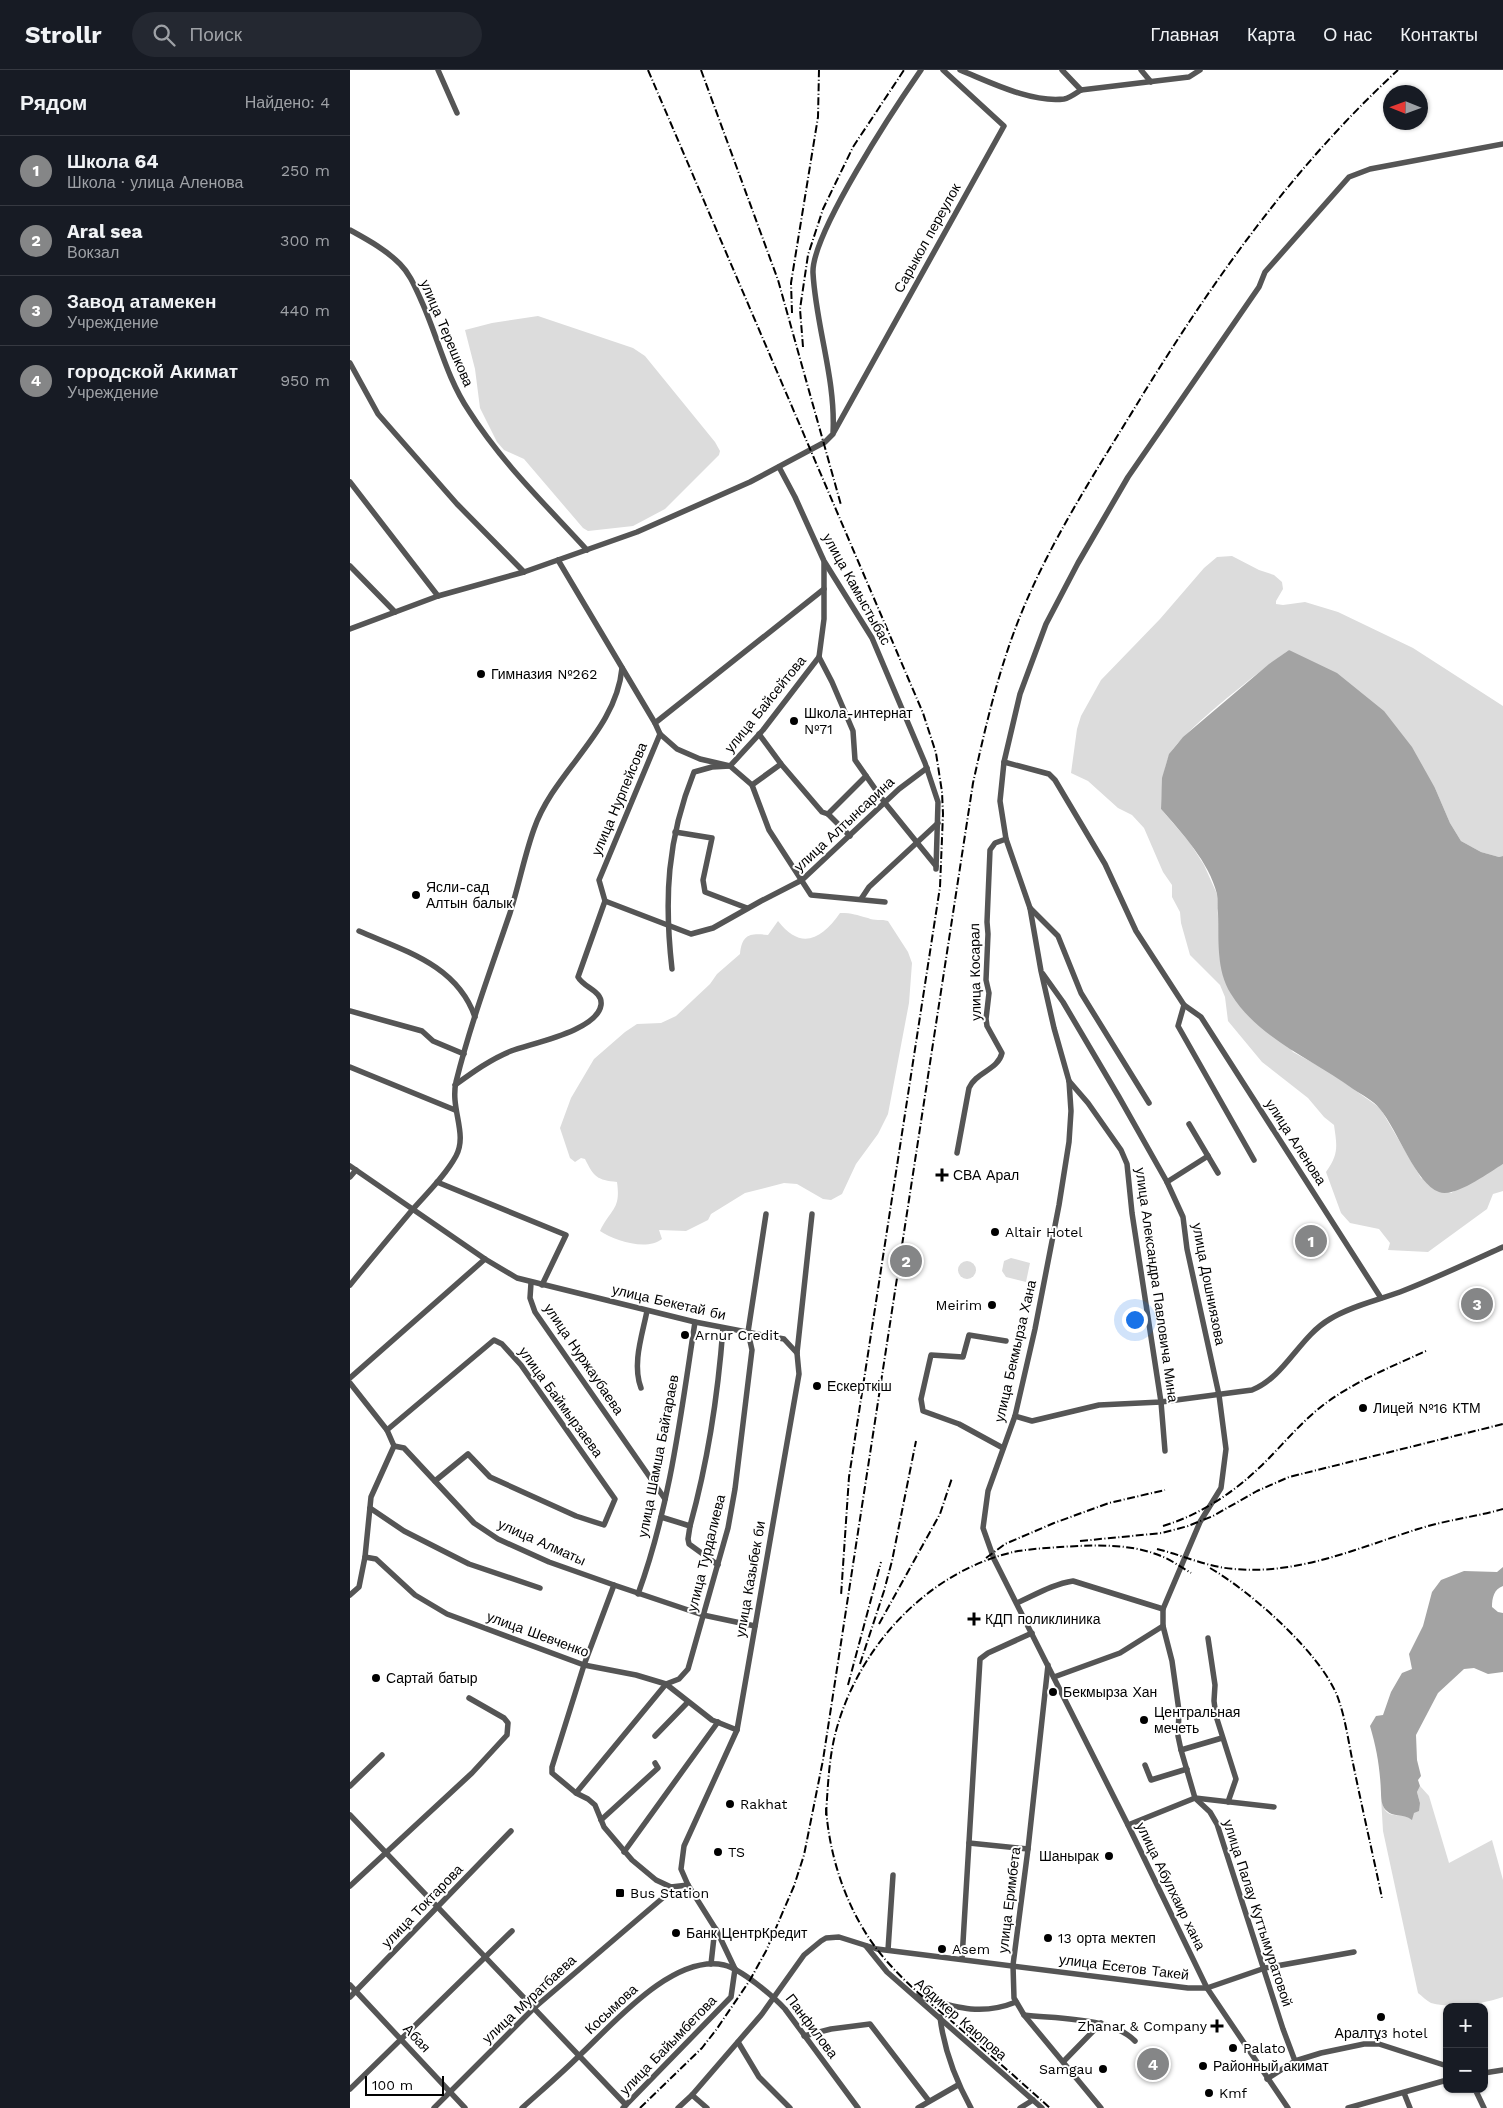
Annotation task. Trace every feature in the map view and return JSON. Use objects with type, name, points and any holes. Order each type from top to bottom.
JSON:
[{"type":"street","points":[[438,70],[457,112]]},
{"type":"street","points":[[350,629],[438,596],[524,572],[645,528],[750,482],[825,442],[833,434],[834,409],[813,270],[816,250],[848,188],[891,114],[921,70]]},
{"type":"street","name":"Сарыкол переулок","points":[[833,434],[1004,126],[943,70]]},
{"type":"street","points":[[960,70],[998,86],[1039,98],[1065,99],[1081,90],[1189,77],[1196,71]]},
{"type":"street","points":[[1062,70],[1081,90]]},
{"type":"street","points":[[1141,70],[1152,82]]},
{"type":"street","points":[[1069,1081],[1041,971],[1030,908],[1006,840],[1000,801],[1004,762],[1020,694],[1046,624],[1078,563],[1128,477],[1259,287],[1265,272],[1349,177],[1370,169],[1503,144]]},
{"type":"street","name":"улица Терешкова","points":[[350,230],[377,244],[401,265],[411,279],[431,322],[454,386],[469,412],[509,466],[588,550]]},
{"type":"street","points":[[350,363],[378,414],[457,504],[524,572]]},
{"type":"street","name":"улица Камыстыбас","points":[[779,467],[824,561],[872,638],[927,768],[938,802],[936,868],[916,841]]},
{"type":"street","points":[[350,482],[438,596]]},
{"type":"street","name":"улица Нурпейсова","points":[[558,560],[660,734],[599,880],[605,901]]},
{"type":"street","points":[[824,561],[824,619],[819,657],[832,682],[852,731],[856,760],[885,803],[916,841]]},
{"type":"street","points":[[350,566],[395,612]]},
{"type":"street","points":[[655,723],[824,589]]},
{"type":"street","name":"улица Байсейтова","points":[[730,766],[759,734],[819,657]]},
{"type":"street","points":[[350,1284],[437,1182],[456,1156],[461,1144],[455,1110],[456,1085],[475,1017],[511,911],[534,828],[545,805],[611,708],[622,668]]},
{"type":"street","points":[[660,734],[677,749],[700,759],[730,766],[752,785],[769,830],[811,895],[885,902]]},
{"type":"street","points":[[759,734],[781,764],[822,812],[828,814],[850,836]]},
{"type":"street","name":"улица Аленова","points":[[1004,762],[1049,774],[1066,795],[1105,864],[1136,931],[1184,1005],[1202,1017],[1381,1298]]},
{"type":"street","points":[[752,785],[781,764]]},
{"type":"street","points":[[672,969],[667,927],[668,869],[675,832],[694,772],[712,767],[730,766]]},
{"type":"street","name":"улица Алтынсарина","points":[[605,901],[667,927],[691,934],[713,928],[802,880],[899,789],[927,768]]},
{"type":"street","points":[[828,814],[866,776]]},
{"type":"street","points":[[862,899],[869,886],[916,841],[938,823]]},
{"type":"street","points":[[675,832],[712,838],[703,880],[705,892],[747,908]]},
{"type":"street","name":"улица Косарал","points":[[957,1153],[972,1080],[995,1065],[1002,1053],[987,1026],[986,1019],[989,993],[986,980],[987,922],[990,850],[996,843],[1006,840]]},
{"type":"street","points":[[456,1085],[477,1068],[511,1051],[552,1039],[592,1019],[599,1011],[602,1004],[600,996],[582,984],[578,977],[605,901]]},
{"type":"street","points":[[1030,908],[1058,936],[1082,993],[1149,1103]]},
{"type":"street","points":[[359,931],[429,962],[445,973],[458,985],[469,1000],[475,1017]]},
{"type":"street","name":"улица Дошниязова","points":[[1041,971],[1063,1002],[1120,1097],[1183,1217],[1219,1395],[1226,1449],[1221,1488],[1200,1522],[1163,1609],[1163,1626],[1172,1661],[1179,1719]]},
{"type":"street","points":[[1184,1005],[1178,1026],[1254,1160]]},
{"type":"street","points":[[350,1011],[422,1031],[434,1041],[464,1054]]},
{"type":"street","points":[[350,1067],[455,1110]]},
{"type":"street","name":"улица Бекмырза Хана","points":[[1048,1665],[994,1559],[983,1528],[988,1491],[1015,1416],[1035,1329],[1059,1205],[1069,1142],[1071,1111],[1069,1081]]},
{"type":"street","name":"улица Александра Павловича Мина","points":[[1069,1081],[1088,1104],[1120,1150],[1127,1164],[1132,1213],[1161,1402],[1165,1451]]},
{"type":"street","points":[[1189,1124],[1218,1173]]},
{"type":"street","points":[[1166,1182],[1208,1156]]},
{"type":"street","points":[[350,1166],[485,1259],[517,1278],[531,1283]]},
{"type":"street","points":[[350,1177],[356,1170]]},
{"type":"street","points":[[437,1182],[566,1235],[542,1286]]},
{"type":"street","name":"улица Турдалиева","points":[[576,1793],[666,1684],[679,1679],[688,1669],[728,1528],[735,1489],[752,1350],[748,1332],[766,1214]]},
{"type":"street","name":"улица Казыбек би","points":[[735,1969],[715,1928],[688,1885],[681,1869],[684,1846],[737,1730],[799,1374],[797,1353],[812,1214]]},
{"type":"street","points":[[1015,1416],[1032,1420],[1099,1405],[1161,1402],[1252,1390],[1262,1386],[1273,1377],[1312,1332],[1330,1319],[1354,1307],[1404,1291],[1503,1247]]},
{"type":"street","points":[[350,1378],[485,1259]]},
{"type":"street","name":"улица Бекетай би","points":[[531,1283],[695,1322],[784,1338],[797,1353]]},
{"type":"street","name":"улица Нуржаубаева","points":[[531,1283],[530,1298],[535,1312],[665,1499]]},
{"type":"street","points":[[641,1388],[637,1376],[638,1360],[647,1311]]},
{"type":"street","name":"улица Шамша Байгараев","points":[[638,1594],[665,1499],[695,1322]]},
{"type":"street","points":[[718,1565],[689,1544],[688,1539],[713,1421],[723,1328]]},
{"type":"street","points":[[1003,1448],[959,1424],[923,1411],[921,1399],[931,1355],[963,1357],[969,1335],[1006,1341]]},
{"type":"street","name":"улица Баймырзаева","points":[[387,1430],[494,1340],[502,1344],[521,1365],[616,1499],[604,1525],[576,1516],[490,1477],[468,1454],[435,1481]]},
{"type":"street","points":[[350,1383],[387,1430],[394,1446],[371,1498],[366,1557],[359,1587],[350,1595]]},
{"type":"street","name":"улица Алматы","points":[[394,1446],[404,1448],[474,1523],[498,1540],[549,1562],[638,1594],[703,1615],[754,1626]]},
{"type":"street","points":[[370,1508],[404,1532],[470,1564],[540,1588]]},
{"type":"street","points":[[661,1517],[690,1526]]},
{"type":"street","name":"улица Шевченко","points":[[366,1557],[376,1559],[415,1595],[438,1609],[584,1665],[636,1675],[666,1684],[702,1713],[737,1730]]},
{"type":"street","points":[[1017,1603],[1056,1585],[1073,1581],[1163,1609]]},
{"type":"street","points":[[614,1585],[584,1665],[552,1767],[552,1773],[576,1793],[595,1805],[604,1827],[624,1852],[650,1876],[671,1887],[688,1885]]},
{"type":"street","points":[[1054,1677],[1120,1653],[1163,1626]]},
{"type":"street","points":[[962,1959],[980,1659],[988,1653],[1032,1633]]},
{"type":"street","name":"улица Палау Куттымуратовой","points":[[1208,1638],[1215,1685],[1215,1708],[1222,1738],[1236,1780],[1228,1802]]},
{"type":"street","name":"улица Абулхаир хана","points":[[1048,1665],[1128,1825],[1206,1988],[1288,2108]]},
{"type":"street","name":"улица Еримбета","points":[[1048,1665],[1013,1965],[1016,2002],[1024,2015],[1101,2108]]},
{"type":"street","points":[[350,1886],[472,1773],[508,1732],[508,1724],[504,1718],[469,1698]]},
{"type":"street","points":[[655,1736],[688,1702]]},
{"type":"street","name":"улица Палау Куттымуратовой","points":[[1179,1719],[1178,1736],[1195,1798],[1210,1812],[1217,1824],[1295,2061]]},
{"type":"street","points":[[624,1852],[718,1722]]},
{"type":"street","points":[[1181,1750],[1222,1738]]},
{"type":"street","points":[[350,1786],[382,1755]]},
{"type":"street","points":[[601,1820],[658,1768],[655,1762]]},
{"type":"street","points":[[1145,1765],[1152,1780],[1187,1769]]},
{"type":"street","points":[[1128,1825],[1195,1798],[1274,1807]]},
{"type":"street","points":[[350,1815],[580,2056],[624,2107]]},
{"type":"street","name":"улица Токтарова","points":[[350,1997],[511,1831]]},
{"type":"street","points":[[969,1843],[1028,1848]]},
{"type":"street","points":[[888,1950],[893,1875]]},
{"type":"street","name":"улица Муратбаева","points":[[434,2108],[534,2008],[665,1896],[671,1887]]},
{"type":"street","points":[[711,1964],[715,1928]]},
{"type":"street","points":[[350,2089],[512,1931]]},
{"type":"street","name":"улица Есетов Такей","points":[[678,2108],[692,2095],[775,1998],[804,1955],[826,1938],[839,1937],[866,1946],[888,1950],[1188,1988],[1206,1988],[1265,1968],[1354,1952]]},
{"type":"street","name":"Абдикер Каюпова","points":[[866,1946],[887,1972],[1042,2108]]},
{"type":"street","name":"Косымова","points":[[522,2108],[651,1988],[689,1969],[711,1964],[725,1965],[735,1969]]},
{"type":"street","name":"Панфилова","points":[[735,1969],[775,1998],[785,2009],[858,2108]]},
{"type":"street","name":"улица Байымбетова","points":[[624,2107],[731,1997],[735,1969]]},
{"type":"street","name":"Абая","points":[[350,1985],[465,2108]]},
{"type":"street","points":[[915,1995],[955,2008],[968,2010],[983,2010],[1016,2002]]},
{"type":"street","points":[[1024,2015],[1101,2024],[1122,2030],[1135,2040]]},
{"type":"street","points":[[940,2017],[943,2043],[958,2085],[972,2108]]},
{"type":"street","points":[[804,2036],[831,2029],[870,2024],[929,2101]]},
{"type":"street","points":[[1064,2061],[1101,2024]]},
{"type":"street","points":[[738,2042],[759,2077],[790,2108]]},
{"type":"street","points":[[1267,2079],[1295,2061],[1351,2046],[1379,2044],[1443,2065]]},
{"type":"street","points":[[1488,2072],[1503,2070]]},
{"type":"street","points":[[1348,2108],[1363,2106],[1443,2081]]},
{"type":"street","points":[[918,2108],[958,2085]]},
{"type":"street","points":[[1404,2093],[1410,2108]]},
{"type":"street","points":[[1477,2093],[1484,2108]]},
{"type":"street","points":[[692,2095],[706,2108]]},
{"type":"street","points":[[1020,2108],[1033,2100]]},
{"type":"shaded area","points":[[538,316],[633,348],[645,356],[715,442],[720,451],[719,455],[665,509],[633,526],[588,531],[583,528],[524,459],[504,450],[497,442],[480,408],[475,369],[465,330],[492,323]]},
{"type":"shaded area","points":[[1232,556],[1259,570],[1274,575],[1282,582],[1283,589],[1276,604],[1305,602],[1338,612],[1413,648],[1503,706],[1503,856],[1499,857],[1481,852],[1461,841],[1450,823],[1435,788],[1289,650],[1188,732],[1169,756],[1162,789],[1161,809],[1190,843],[1204,865],[1217,894],[1220,962],[1293,1052],[1328,1071],[1380,1108],[1421,1178],[1451,1193],[1503,1164],[1503,1191],[1493,1194],[1487,1209],[1428,1252],[1388,1250],[1390,1243],[1379,1229],[1350,1223],[1341,1213],[1326,1172],[1336,1150],[1334,1125],[1324,1117],[1308,1098],[1262,1062],[1228,1021],[1225,997],[1220,985],[1190,955],[1181,923],[1180,912],[1172,897],[1172,885],[1163,872],[1144,828],[1132,815],[1118,808],[1088,781],[1071,773],[1077,729],[1081,716],[1101,680],[1160,619],[1204,568],[1217,557]]},
{"type":"shaded area","points":[[1289,650],[1337,673],[1384,711],[1412,747],[1461,841],[1481,852],[1499,857],[1503,856],[1503,1164],[1471,1184],[1454,1191],[1439,1192],[1422,1178],[1375,1103],[1271,1036],[1243,1010],[1231,994],[1223,975],[1219,955],[1217,896],[1213,882],[1194,848],[1161,809],[1162,778],[1169,754],[1183,737],[1269,664]]},
{"type":"shaded area","points":[[840,913],[888,921],[908,952],[912,963],[909,1003],[888,1114],[878,1134],[856,1164],[842,1194],[831,1200],[823,1199],[797,1184],[784,1183],[745,1193],[711,1214],[708,1220],[686,1231],[659,1230],[662,1239],[656,1243],[631,1243],[606,1235],[600,1231],[616,1204],[618,1198],[617,1182],[600,1179],[591,1170],[585,1159],[581,1158],[575,1162],[570,1158],[560,1128],[571,1098],[594,1059],[637,1024],[661,1023],[676,1016],[710,984],[717,974],[740,954],[743,942],[748,936],[756,934],[768,935],[778,921],[795,936],[803,939],[811,938],[819,935],[826,929]]},
{"type":"shaded area","points":[[1011,1258],[1030,1263],[1026,1282],[1006,1277],[1002,1271],[1004,1261]]},
{"type":"shaded area","points":[[963,1261],[971,1261],[976,1266],[974,1277],[963,1279],[958,1274],[958,1266]]},
{"type":"shaded area","points":[[1503,1567],[1503,1586],[1497,1589],[1494,1594],[1492,1607],[1498,1612],[1503,1613],[1503,1672],[1488,1674],[1474,1668],[1464,1669],[1438,1693],[1416,1735],[1417,1760],[1421,1776],[1418,1780],[1420,1786],[1417,1792],[1420,1803],[1419,1811],[1414,1813],[1412,1820],[1405,1816],[1389,1813],[1385,1810],[1382,1803],[1378,1759],[1370,1726],[1376,1716],[1383,1715],[1391,1692],[1402,1673],[1412,1669],[1409,1654],[1423,1626],[1432,1592],[1441,1580],[1464,1571],[1497,1572]]},
{"type":"shaded area","points":[[1420,1786],[1429,1796],[1449,1863],[1492,1840],[1503,1880],[1503,1997],[1482,2003],[1443,2003],[1443,2005],[1431,2003],[1418,1993],[1383,1831],[1381,1797],[1387,1813],[1407,1814],[1414,1813],[1420,1803],[1417,1792]]},
{"type":"railway","points":[[648,70],[923,713],[936,753],[942,792],[940,887],[849,1477],[841,1596]]},
{"type":"railway","points":[[701,70],[778,280],[841,505]]},
{"type":"railway","points":[[792,313],[791,283],[818,117],[819,70]]},
{"type":"railway","points":[[803,347],[800,309],[808,255],[823,209],[853,147],[904,70]]},
{"type":"railway","points":[[640,2108],[702,2048],[750,1980],[766,1951],[794,1886],[804,1855],[823,1760],[973,783],[997,683],[1017,624],[1059,534],[1145,391],[1201,304],[1230,262],[1292,182],[1361,106],[1398,70]]},
{"type":"railway","points":[[1163,1526],[1202,1510],[1238,1486],[1260,1467],[1306,1420],[1334,1397],[1372,1375],[1426,1351]]},
{"type":"railway","points":[[1080,1541],[1162,1533],[1188,1526],[1213,1516],[1257,1491],[1289,1477],[1503,1424]]},
{"type":"railway","points":[[860,1664],[892,1561],[916,1441]]},
{"type":"railway","points":[[879,1624],[940,1514],[952,1478]]},
{"type":"railway","points":[[986,1558],[1005,1544],[1054,1523],[1109,1503],[1165,1490]]},
{"type":"railway","points":[[1157,1549],[1224,1568],[1258,1570],[1281,1568],[1305,1564],[1350,1552],[1429,1526],[1503,1509]]},
{"type":"railway","points":[[826,1815],[829,1769],[833,1746],[838,1724],[849,1693],[865,1664],[883,1638],[905,1613],[930,1592],[957,1574],[987,1560],[1018,1551],[1055,1547],[1098,1546],[1124,1547],[1149,1552],[1165,1558],[1191,1573]]},
{"type":"railway","points":[[848,1685],[881,1562]]},
{"type":"railway","points":[[1210,1568],[1245,1592],[1283,1625],[1317,1662],[1330,1681],[1343,1715],[1382,1898]]},
{"type":"railway","points":[[826,1808],[832,1851],[838,1872],[855,1913],[865,1932],[878,1950],[899,1975],[915,1990],[1050,2108]]},
{"type":"place","name":"Гимназия №262","points":[[481,674]]},
{"type":"place","name":"Школа-интернат №71","points":[[794,721]]},
{"type":"place","name":"Ясли-сад Алтын балык","points":[[416,895]]},
{"type":"place","name":"СВА Арал","points":[[942,1175]]},
{"type":"place","name":"Altair Hotel","points":[[995,1232]]},
{"type":"place","name":"Школа 64","points":[[1311,1241]]},
{"type":"place","name":"Aral sea","points":[[906,1261]]},
{"type":"place","name":"Завод атамекен","points":[[1477,1304]]},
{"type":"place","name":"Meirim","points":[[992,1305]]},
{"type":"place","name":"Arnur Credit","points":[[685,1335]]},
{"type":"place","name":"Ескерткіш","points":[[817,1386]]},
{"type":"place","name":"Лицей №16 КТМ","points":[[1363,1408]]},
{"type":"place","name":"КДП поликлиника","points":[[974,1619]]},
{"type":"place","name":"Сартай батыр","points":[[376,1678]]},
{"type":"place","name":"Бекмырза Хан","points":[[1053,1692]]},
{"type":"place","name":"Центральная мечеть","points":[[1144,1720]]},
{"type":"place","name":"Rakhat","points":[[730,1804]]},
{"type":"place","name":"TS","points":[[718,1852]]},
{"type":"place","name":"Шанырак","points":[[1109,1856]]},
{"type":"place","name":"Bus Station","points":[[620,1893]]},
{"type":"place","name":"Банк ЦентрКредит","points":[[676,1933]]},
{"type":"place","name":"13 орта мектеп","points":[[1048,1938]]},
{"type":"place","name":"Asem","points":[[942,1949]]},
{"type":"place","name":"Аралтұз hotel","points":[[1381,2017]]},
{"type":"place","name":"Zhanar & Company","points":[[1217,2026]]},
{"type":"place","name":"Palato","points":[[1233,2048]]},
{"type":"place","name":"городской Акимат","points":[[1153,2064]]},
{"type":"place","name":"Районный акимат","points":[[1203,2066]]},
{"type":"place","name":"Samgau","points":[[1103,2069]]},
{"type":"place","name":"Kmf","points":[[1209,2093]]}]
